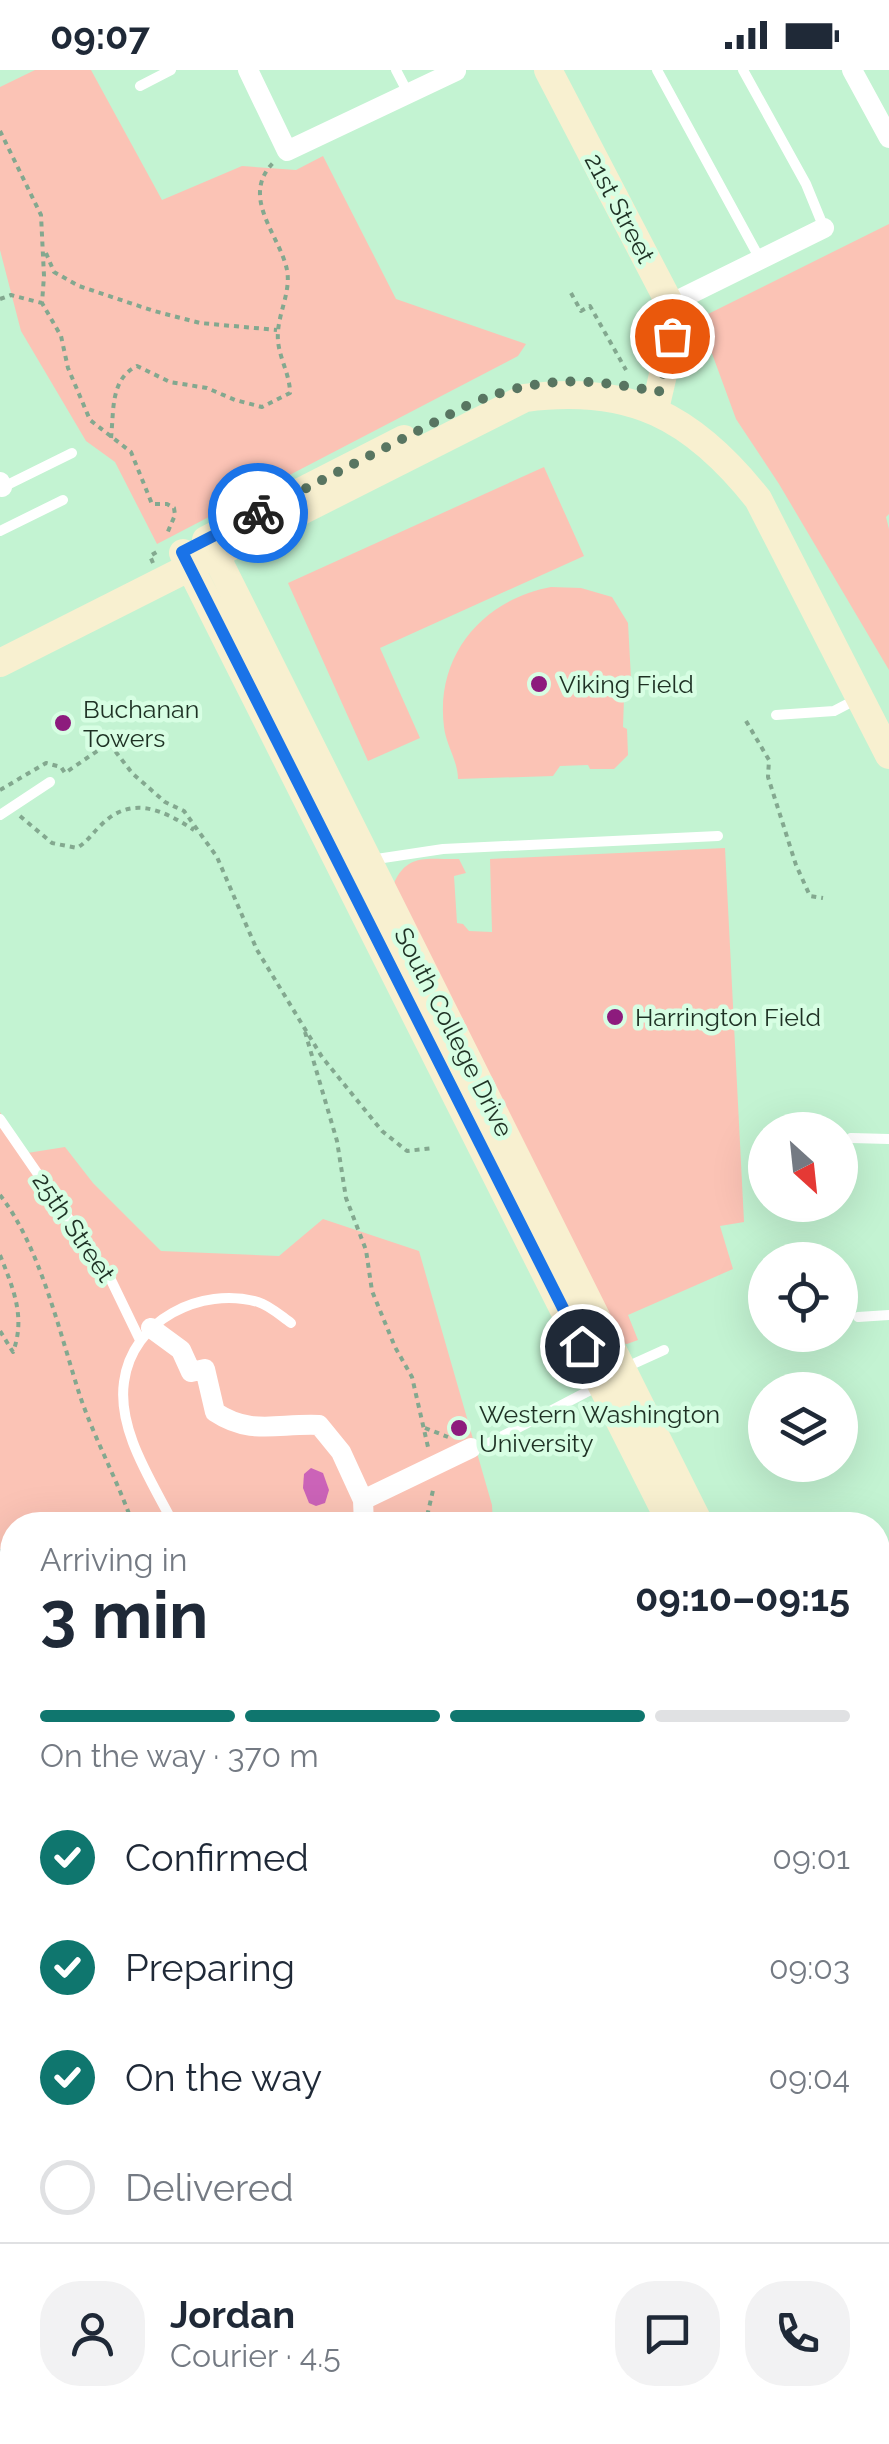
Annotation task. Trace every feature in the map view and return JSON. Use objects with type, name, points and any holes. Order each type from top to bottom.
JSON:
[{"type":"street","points":[[248,70],[287,151],[456,71]]},
{"type":"street","name":"21st Street","points":[[548,70],[670,304],[672,336],[657,400]]},
{"type":"street","points":[[852,70],[889,138]]},
{"type":"street","points":[[670,304],[824,228]]},
{"type":"street","points":[[0,663],[474,402],[502,392],[570,379],[604,381],[657,400],[726,434],[777,495],[889,718]]},
{"type":"street","points":[[657,400],[713,448],[758,499],[889,754]]},
{"type":"street","points":[[0,642],[154,566],[199,554]]},
{"type":"street","name":"South College Drive","points":[[199,554],[368,860],[612,1377],[667,1512]]},
{"type":"street","name":"South College Drive","points":[[199,554],[612,1377],[692,1512]]},
{"type":"street","points":[[146,1334],[180,1350],[191,1372],[205,1369],[215,1412],[234,1424],[262,1429],[286,1424],[319,1425],[341,1452],[363,1512]]},
{"type":"street","points":[[369,1512],[471,1448]]},
{"type":"lane","points":[[140,86],[171,70]]},
{"type":"lane","points":[[396,70],[408,93]]},
{"type":"lane","points":[[657,70],[760,259]]},
{"type":"lane","points":[[742,70],[812,198],[824,228]]},
{"type":"lane","points":[[1,486],[72,453]]},
{"type":"lane","points":[[0,531],[63,500]]},
{"type":"lane","points":[[776,715],[834,711],[860,697]]},
{"type":"lane","points":[[5,811],[50,782]]},
{"type":"lane","points":[[368,860],[478,846],[718,836]]},
{"type":"lane","name":"25th Street","points":[[0,1119],[146,1334]]},
{"type":"lane","points":[[858,1138],[889,1139]]},
{"type":"lane","points":[[168,1512],[129,1434],[124,1382],[146,1334],[166,1314],[210,1299],[260,1302],[291,1322]]},
{"type":"lane","points":[[858,1317],[889,1315]]},
{"type":"lane","points":[[471,1448],[489,1443],[664,1350]]},
{"type":"path","points":[[0,131],[41,215],[42,302],[61,336],[68,368],[90,420],[131,452],[152,504],[174,508],[160,550],[150,556],[154,566]]},
{"type":"path","points":[[112,438],[116,391],[124,372],[136,366],[170,382],[207,388],[262,406],[290,393],[278,330],[287,271],[261,211],[260,192],[270,166],[287,151]]},
{"type":"path","points":[[44,248],[54,272],[79,286],[200,323],[278,330]]},
{"type":"path","points":[[571,293],[581,311],[590,306],[626,370]]},
{"type":"path","points":[[0,299],[11,295],[42,302]]},
{"type":"path","points":[[746,721],[769,760],[768,777],[796,865],[810,896],[822,898]]},
{"type":"path","points":[[0,790],[46,763],[61,767],[65,773],[109,743],[132,772],[165,802],[184,811],[216,856],[257,950],[322,1057],[382,1131],[408,1151],[433,1148]]},
{"type":"path","points":[[5,811],[52,842],[77,848],[90,840],[101,824],[131,808],[156,807],[196,831]]},
{"type":"path","points":[[302,1023],[337,1141],[346,1198],[366,1250],[372,1290],[394,1347],[412,1377],[428,1447]]},
{"type":"path","points":[[0,1195],[23,1232],[93,1429],[128,1512]]},
{"type":"path","points":[[0,1255],[18,1302],[13,1352],[0,1331]]},
{"type":"path","points":[[429,1512],[434,1485]]},
{"type":"shaded area","points":[[35,70],[91,70],[162,200],[242,166],[296,170],[323,156],[396,299],[526,344],[518,356],[157,544],[115,462],[86,441],[21,331],[0,250],[0,87]]},
{"type":"shaded area","points":[[889,224],[889,670],[736,419],[710,348],[704,316]]},
{"type":"shaded area","points":[[544,467],[584,556],[380,648],[420,738],[368,761],[288,583]]},
{"type":"shaded area","name":"Viking Field","points":[[551,587],[581,588],[612,597],[628,623],[632,697],[624,698],[623,727],[627,729],[628,755],[614,769],[560,766],[553,776],[458,779],[445,734],[443,701],[456,655],[484,618],[504,604]]},
{"type":"shaded area","name":"Harrington Field","points":[[725,848],[744,1222],[720,1226],[733,1269],[628,1315],[638,1340],[627,1344],[623,1343],[394,883],[413,862],[459,859],[466,873],[454,876],[457,923],[469,931],[492,932],[490,859]]},
{"type":"shaded area","points":[[0,1112],[21,1154],[65,1147],[93,1183],[161,1251],[279,1256],[323,1219],[419,1251],[492,1512],[0,1512]]},
{"type":"shaded area","points":[[311,1468],[323,1473],[329,1490],[325,1503],[316,1506],[309,1503],[303,1488],[304,1474]]},
{"type":"way so far","points":[[258,513],[474,402],[524,385],[570,379],[659,392],[672,336]]},
{"type":"place","name":"Viking Field","points":[[539,684]]},
{"type":"place","name":"Buchanan Towers","points":[[63,723]]},
{"type":"place","name":"Harrington Field","points":[[615,1017]]},
{"type":"place","name":"Western Washington University","points":[[459,1428]]},
{"type":"route","points":[[258,513],[182,552],[582,1346]]}]
